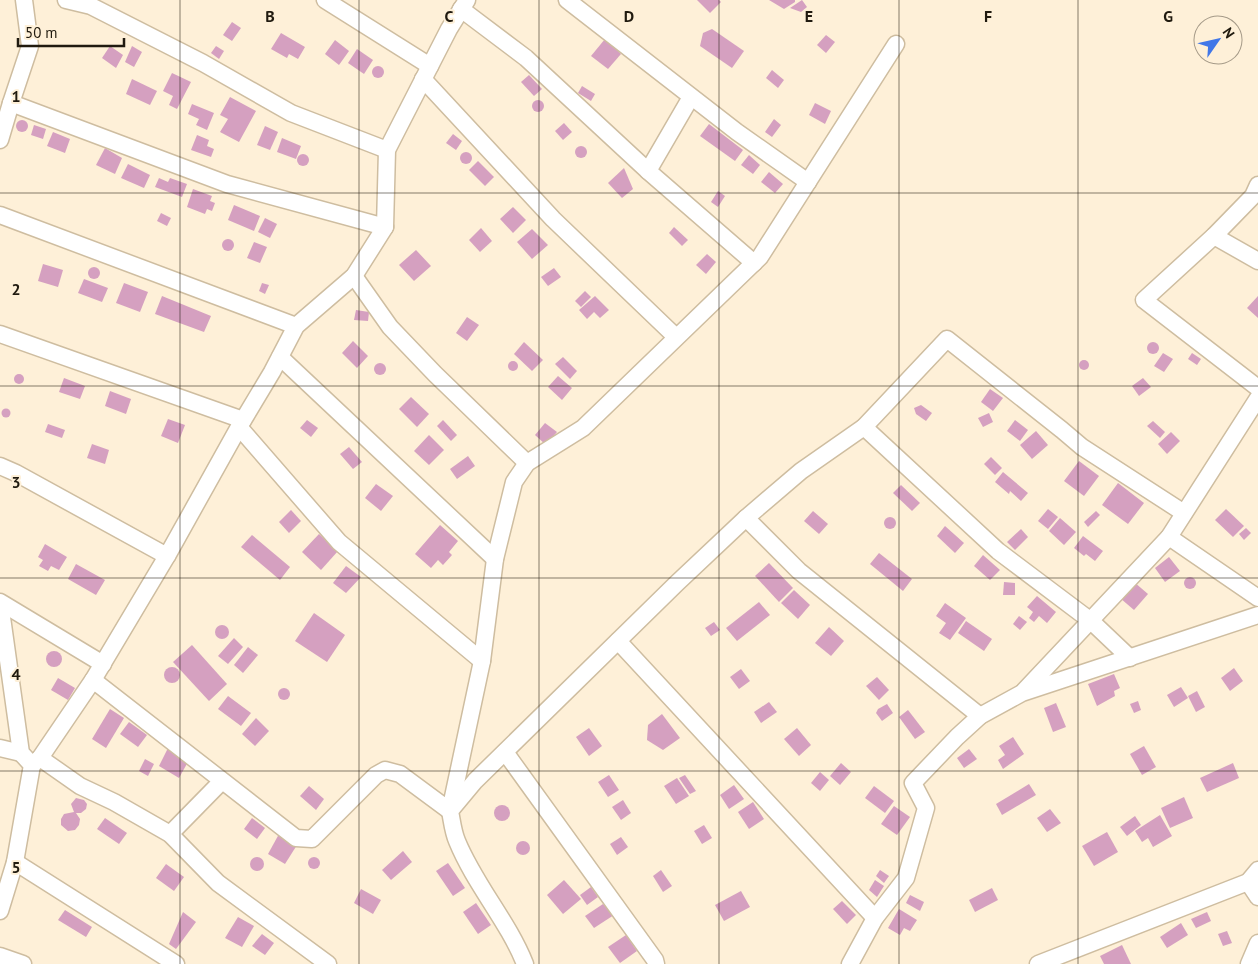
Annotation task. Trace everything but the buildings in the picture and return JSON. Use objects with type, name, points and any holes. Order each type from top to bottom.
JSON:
[{"type":"street","points":[[0,140],[10,103],[30,46],[24,0]]},
{"type":"street","points":[[66,0],[91,6],[203,64],[291,113],[387,150]]},
{"type":"street","points":[[325,0],[426,73],[554,219],[676,337]]},
{"type":"street","points":[[567,0],[737,132],[808,182]]},
{"type":"street","points":[[31,758],[93,680],[103,664],[167,556],[296,326],[354,276],[385,227],[387,150],[464,4],[526,58],[648,171],[754,264]]},
{"type":"street","points":[[525,964],[520,951],[476,879],[456,840],[450,811],[482,661],[495,559],[514,482],[527,462],[583,428],[754,264],[896,44]]},
{"type":"street","points":[[648,171],[691,97]]},
{"type":"street","points":[[10,103],[227,184],[385,227]]},
{"type":"street","points":[[1258,185],[1253,196],[1214,236],[1144,300],[1258,388]]},
{"type":"street","points":[[0,215],[296,326]]},
{"type":"street","points":[[1214,236],[1258,261]]},
{"type":"street","points":[[354,276],[390,327],[435,374],[527,462]]},
{"type":"street","points":[[0,334],[241,423],[339,542],[482,661]]},
{"type":"street","points":[[450,811],[475,781],[677,583],[746,518],[801,471],[864,428],[947,339],[1082,447],[1184,513]]},
{"type":"street","points":[[280,357],[495,559]]},
{"type":"street","points":[[1022,693],[1170,537],[1258,398]]},
{"type":"street","points":[[864,428],[998,551],[1091,621],[1130,658]]},
{"type":"street","points":[[0,466],[167,556]]},
{"type":"street","points":[[746,518],[799,571],[980,716]]},
{"type":"street","points":[[1170,537],[1258,598]]},
{"type":"street","points":[[0,602],[103,664]]},
{"type":"street","points":[[0,602],[31,758],[15,862],[0,911]]},
{"type":"street","points":[[850,964],[876,918],[906,878],[926,808],[913,783],[980,716],[1022,693],[1258,615]]},
{"type":"street","points":[[618,641],[876,918]]},
{"type":"street","points":[[93,680],[296,838],[312,838],[376,774],[385,770],[400,774],[450,811]]},
{"type":"street","points":[[0,748],[31,758],[170,834],[218,883],[328,964]]},
{"type":"street","points":[[505,752],[655,960],[656,964]]},
{"type":"street","points":[[170,834],[222,781]]},
{"type":"street","points":[[15,862],[176,964]]},
{"type":"street","points":[[1038,964],[1253,876],[1258,896]]},
{"type":"street","points":[[1249,964],[1258,943]]},
{"type":"street","points":[[0,956],[23,964]]}]
